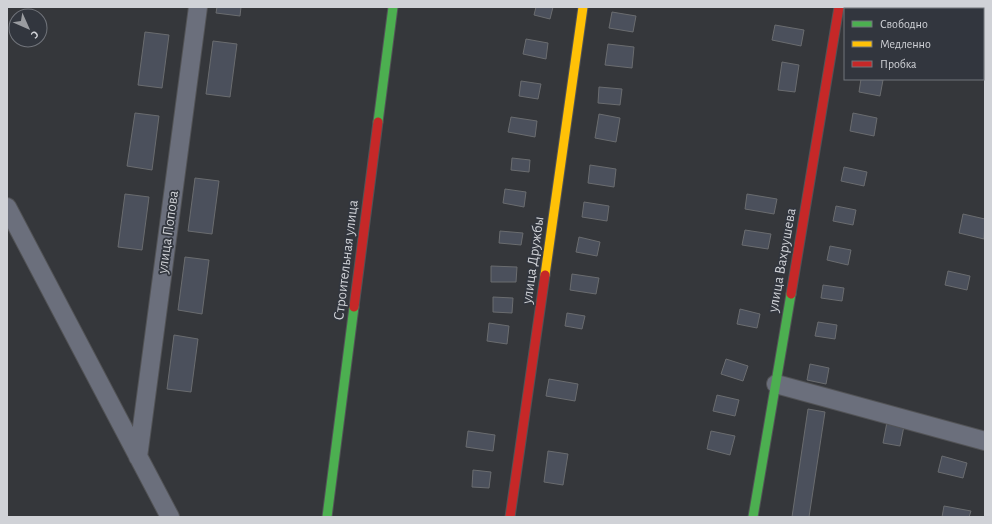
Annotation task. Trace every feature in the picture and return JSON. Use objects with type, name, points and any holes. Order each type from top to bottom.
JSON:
[{"type":"street","name":"улица Попова","points":[[138,457],[198,7]]},
{"type":"street","name":"Строительная улица","points":[[327,517],[393,7]]},
{"type":"street","name":"улица Дружбы","points":[[510,517],[583,7]]},
{"type":"street","name":"улица Вахрушева","points":[[754,517],[840,7]]},
{"type":"street","points":[[7,208],[170,517]]},
{"type":"street","points":[[776,384],[985,441]]},
{"type":"building","points":[[217,7],[241,7],[240,16],[216,13]]},
{"type":"building","points":[[536,7],[553,7],[550,19],[534,15]]},
{"type":"building","points":[[871,7],[894,7],[894,8]]},
{"type":"building","points":[[612,12],[636,16],[633,32],[609,28]]},
{"type":"building","points":[[775,25],[804,30],[801,46],[772,40]]},
{"type":"building","points":[[145,32],[169,35],[162,88],[138,85]]},
{"type":"building","points":[[526,39],[548,43],[546,59],[523,54]]},
{"type":"building","points":[[213,41],[237,44],[230,97],[206,94]]},
{"type":"building","points":[[608,44],[634,47],[632,68],[605,65]]},
{"type":"building","points":[[782,62],[799,65],[795,92],[778,90]]},
{"type":"building","points":[[861,80],[883,80],[880,96],[859,92]]},
{"type":"building","points":[[521,81],[541,84],[538,99],[519,96]]},
{"type":"building","points":[[599,87],[622,89],[620,105],[598,103]]},
{"type":"building","points":[[135,113],[159,116],[152,170],[127,166]]},
{"type":"building","points":[[853,113],[877,118],[874,136],[850,131]]},
{"type":"building","points":[[599,114],[620,118],[616,142],[595,138]]},
{"type":"building","points":[[511,117],[537,121],[535,137],[508,132]]},
{"type":"building","points":[[512,158],[530,160],[529,172],[511,170]]},
{"type":"building","points":[[590,165],[616,169],[614,187],[588,183]]},
{"type":"building","points":[[844,167],[867,172],[864,186],[841,181]]},
{"type":"building","points":[[195,178],[219,181],[212,234],[188,231]]},
{"type":"building","points":[[505,189],[526,192],[524,207],[503,203]]},
{"type":"building","points":[[125,194],[149,197],[142,250],[118,247]]},
{"type":"building","points":[[747,194],[777,199],[774,214],[745,209]]},
{"type":"building","points":[[584,202],[609,206],[607,221],[582,217]]},
{"type":"building","points":[[836,206],[856,210],[853,225],[833,221]]},
{"type":"building","points":[[963,214],[985,219],[984,239],[959,233]]},
{"type":"building","points":[[745,230],[771,234],[768,249],[742,245]]},
{"type":"building","points":[[500,231],[523,233],[521,245],[499,243]]},
{"type":"building","points":[[579,237],[600,242],[597,256],[576,252]]},
{"type":"building","points":[[830,246],[851,250],[848,265],[827,260]]},
{"type":"building","points":[[185,257],[209,260],[202,314],[178,310]]},
{"type":"building","points":[[491,266],[517,267],[516,282],[491,282]]},
{"type":"building","points":[[948,271],[970,276],[967,290],[945,285]]},
{"type":"building","points":[[572,274],[599,278],[596,294],[570,290]]},
{"type":"building","points":[[823,285],[844,288],[842,301],[821,298]]},
{"type":"building","points":[[493,297],[513,298],[512,313],[493,312]]},
{"type":"building","points":[[740,309],[760,314],[757,328],[737,324]]},
{"type":"building","points":[[567,313],[585,316],[582,329],[565,326]]},
{"type":"building","points":[[818,322],[837,325],[835,339],[815,336]]},
{"type":"building","points":[[489,323],[509,326],[507,344],[487,341]]},
{"type":"building","points":[[174,335],[198,339],[191,392],[167,389]]},
{"type":"building","points":[[726,359],[748,366],[743,381],[721,374]]},
{"type":"building","points":[[810,364],[829,368],[826,384],[807,380]]},
{"type":"building","points":[[549,379],[578,384],[575,401],[546,396]]},
{"type":"building","points":[[717,395],[739,400],[735,416],[713,411]]},
{"type":"building","points":[[808,409],[825,412],[809,517],[792,517]]},
{"type":"building","points":[[887,422],[904,426],[900,446],[883,443]]},
{"type":"building","points":[[468,431],[495,435],[493,451],[466,447]]},
{"type":"building","points":[[711,431],[735,436],[730,455],[707,449]]},
{"type":"building","points":[[548,451],[568,454],[563,485],[544,482]]},
{"type":"building","points":[[942,456],[967,463],[963,478],[938,472]]},
{"type":"building","points":[[473,470],[491,472],[489,488],[472,487]]},
{"type":"building","points":[[944,506],[971,511],[969,517],[942,517]]},
{"type":"traffic: fast","points":[[378,122],[393,7]]},
{"type":"traffic: fast","points":[[753,517],[791,294]]},
{"type":"traffic: fast","points":[[327,517],[354,307]]},
{"type":"traffic: slow","points":[[545,275],[583,7]]},
{"type":"traffic: jam","points":[[791,294],[839,7]]},
{"type":"traffic: jam","points":[[354,307],[378,122]]},
{"type":"traffic: jam","points":[[510,517],[545,275]]}]
